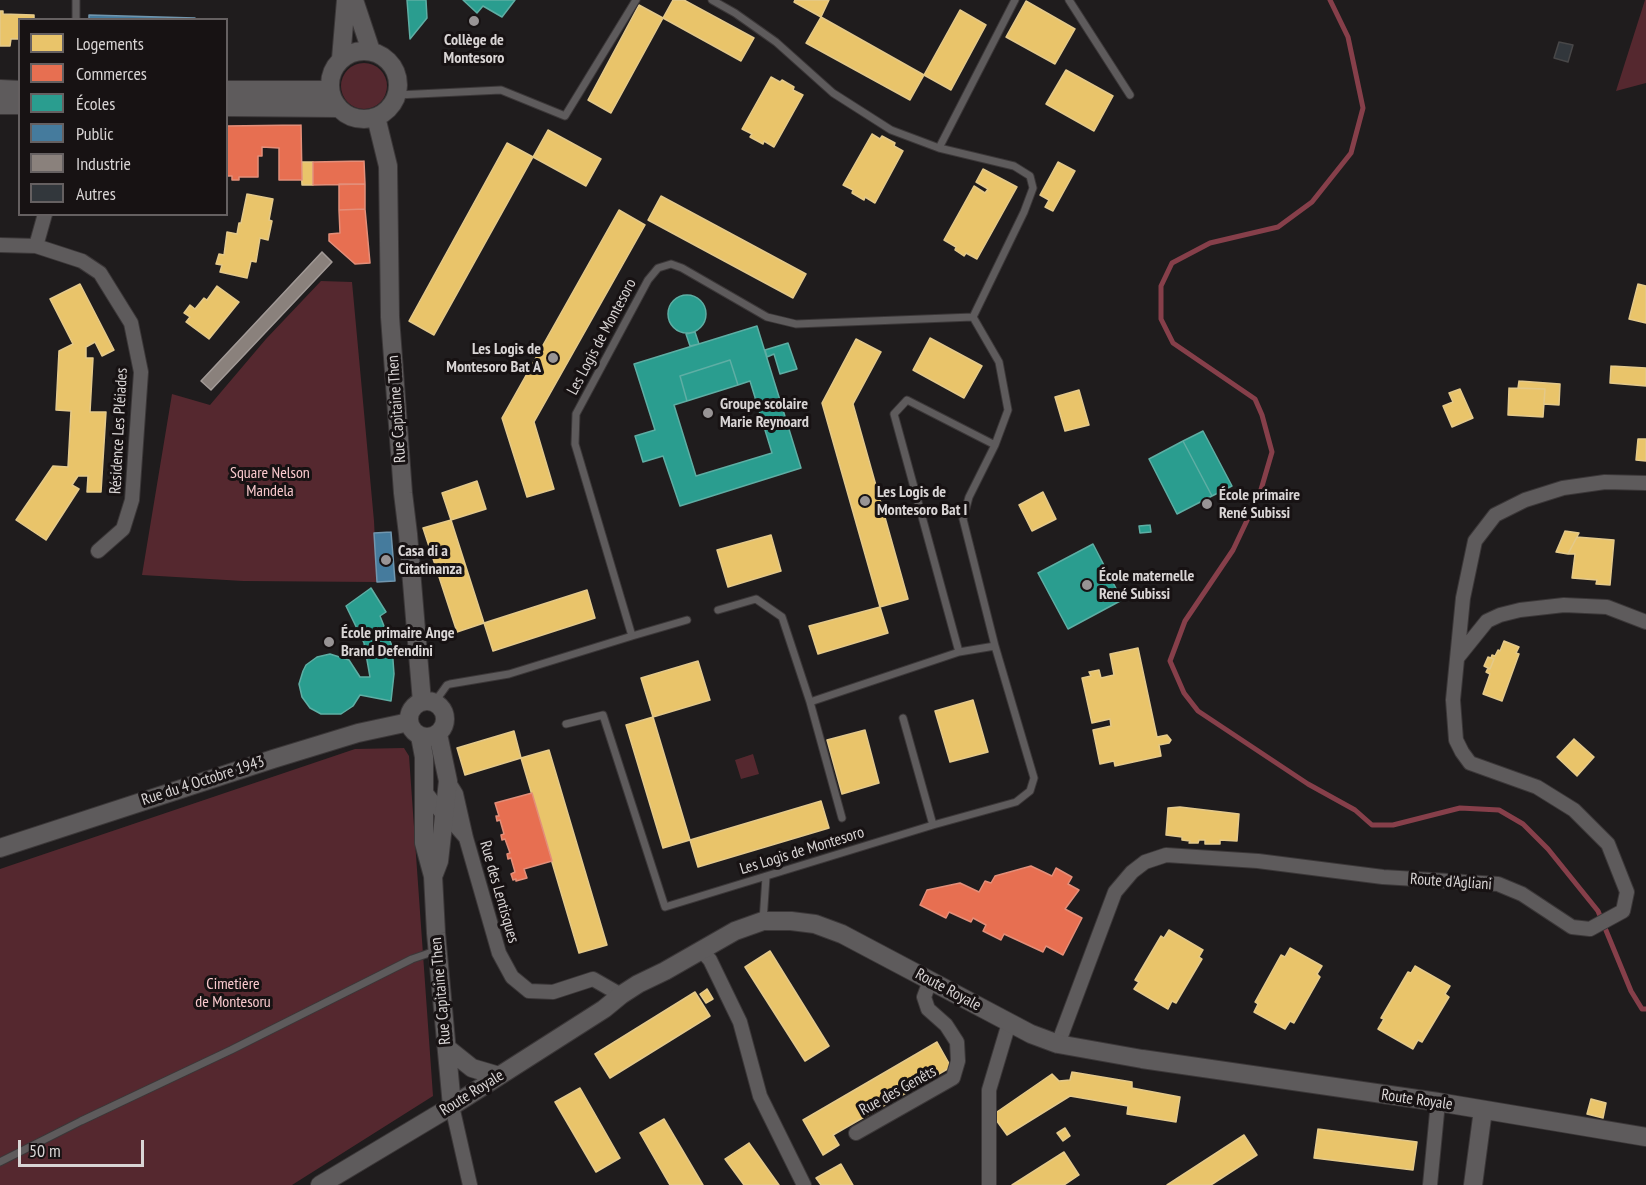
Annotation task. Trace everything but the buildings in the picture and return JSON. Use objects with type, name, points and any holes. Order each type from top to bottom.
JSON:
[{"type":"main road","points":[[341,58],[346,0]]},
{"type":"main road","points":[[354,0],[371,51]]},
{"type":"main road","points":[[355,51],[371,51],[382,55],[396,72],[397,95],[385,112],[376,117],[355,118],[338,108],[332,100],[329,79],[333,68],[341,58],[355,51]]},
{"type":"main road","points":[[0,89],[18,90]]},
{"type":"main road","points":[[228,90],[329,90]]},
{"type":"main road","points":[[0,105],[18,105]]},
{"type":"main road","points":[[228,107],[338,108]]},
{"type":"main road","name":"Rue Capitaine Then","points":[[376,117],[388,166],[390,317],[402,493],[428,702],[440,706],[445,717],[445,724],[422,731]]},
{"type":"main road","points":[[422,731],[412,710],[428,702]]},
{"type":"main road","name":"Rue Capitaine Then","points":[[422,731],[448,781],[439,861],[433,876]]},
{"type":"main road","name":"Rue Capitaine Then","points":[[422,731],[424,843],[433,876],[452,1106]]},
{"type":"main road","name":"Rue du 4 Octobre 1943","points":[[0,848],[358,733],[422,731]]},
{"type":"main road","name":"Route Royale","points":[[320,1185],[500,1076],[604,1009],[621,995],[735,932],[763,921],[814,924],[833,931],[1009,1023],[1058,1044],[1142,1059],[1438,1102],[1646,1137]]},
{"type":"main road","points":[[447,1048],[472,1068],[500,1076]]},
{"type":"main road","points":[[1473,1185],[1483,1110]]},
{"type":"street","points":[[36,246],[44,216]]},
{"type":"street","name":"Résidence Les Pléiades","points":[[0,245],[36,246],[82,261],[100,273],[131,323],[141,372],[132,500],[123,529],[98,551]]},
{"type":"street","name":"Route d'Agliani","points":[[1058,1044],[1115,892],[1137,868],[1166,855],[1258,861],[1383,876],[1498,884],[1522,894],[1572,927],[1590,928],[1623,911],[1627,892],[1608,844],[1574,810],[1537,787],[1470,763],[1456,740],[1453,700],[1463,598],[1475,542],[1495,515],[1525,500],[1563,488],[1605,482],[1646,483]]},
{"type":"street","points":[[1458,657],[1487,621],[1520,610],[1564,604],[1607,608],[1646,622]]},
{"type":"street","name":"Rue des Lentisques","points":[[448,781],[456,794],[499,954],[512,977],[529,991],[553,992],[593,979],[621,995]]},
{"type":"street","name":"Rue des Lentisques","points":[[424,790],[466,838]]},
{"type":"street","points":[[701,950],[710,960],[740,1022],[760,1096],[804,1185]]},
{"type":"street","name":"Rue des Genêts","points":[[856,1133],[953,1078],[958,1060],[957,1042],[946,1025],[928,1009],[924,997],[930,981]]},
{"type":"street","points":[[989,1185],[989,1090],[1009,1023]]},
{"type":"street","points":[[1430,1185],[1438,1102]]},
{"type":"street","points":[[452,1106],[470,1185]]},
{"type":"lane","points":[[76,0],[76,18]]},
{"type":"lane","points":[[397,95],[501,90],[566,116],[636,0]]},
{"type":"lane","points":[[712,0],[776,42],[833,93],[891,130],[939,148],[1014,166],[1030,176],[1033,188],[1024,212],[973,317]]},
{"type":"lane","points":[[939,148],[1015,0]]},
{"type":"lane","points":[[1069,0],[1130,95]]},
{"type":"lane","name":"Les Logis de Montesoro","points":[[566,724],[603,715],[665,907],[1016,802],[1030,791],[1034,778],[995,646],[963,519],[969,497],[995,445],[1008,410],[999,362],[973,317],[796,324],[767,317],[682,268],[671,264],[658,268],[648,280],[576,414],[575,444],[632,636]]},
{"type":"lane","points":[[959,652],[894,414],[907,400],[995,445]]},
{"type":"lane","points":[[718,610],[756,599],[782,617],[810,702],[842,818]]},
{"type":"lane","points":[[428,702],[450,684],[509,674],[687,620]]},
{"type":"lane","points":[[810,702],[959,652],[995,646]]},
{"type":"lane","points":[[903,718],[933,825]]},
{"type":"lane","points":[[763,921],[766,878]]},
{"type":"lane","points":[[0,1162],[412,959],[438,950]]},
{"type":"green space","points":[[1645,0],[1646,83],[1616,91]]},
{"type":"green space","points":[[364,63],[380,70],[387,86],[380,102],[364,109],[348,102],[341,86],[348,70]]},
{"type":"green space","name":"Square Nelson Mandela","points":[[321,281],[352,282],[374,521],[377,582],[243,581],[142,575],[172,394],[210,405],[266,339]]},
{"type":"green space","name":"Cimetière de Montesoru","points":[[404,748],[409,756],[433,1096],[292,1185],[0,1185],[0,869],[355,749]]},
{"type":"green space","points":[[753,754],[759,774],[741,779],[735,760]]},
{"type":"waterway","points":[[1330,0],[1348,37],[1363,108],[1351,153],[1312,202],[1278,227],[1210,243],[1172,263],[1161,286],[1161,319],[1173,343],[1255,399],[1272,452],[1260,493],[1233,550],[1185,621],[1170,661],[1184,693],[1198,711],[1308,784],[1355,810],[1372,825],[1393,825],[1460,808],[1499,810],[1523,824],[1548,849],[1598,911],[1631,991],[1642,1009],[1646,1009]]},
{"type":"place","name":"Collège de Montesoro","points":[[474,21]]},
{"type":"place","name":"Les Logis de Montesoro Bat A","points":[[553,358]]},
{"type":"place","name":"Groupe scolaire Marie Reynoard","points":[[708,413]]},
{"type":"place","name":"Les Logis de Montesoro Bat I","points":[[865,501]]},
{"type":"place","name":"École primaire René Subissi","points":[[1207,504]]},
{"type":"place","name":"Casa di a Citatinanza","points":[[386,560]]},
{"type":"place","name":"École maternelle René Subissi","points":[[1087,585]]},
{"type":"place","name":"École primaire Ange Brand Defendini","points":[[329,642]]}]
